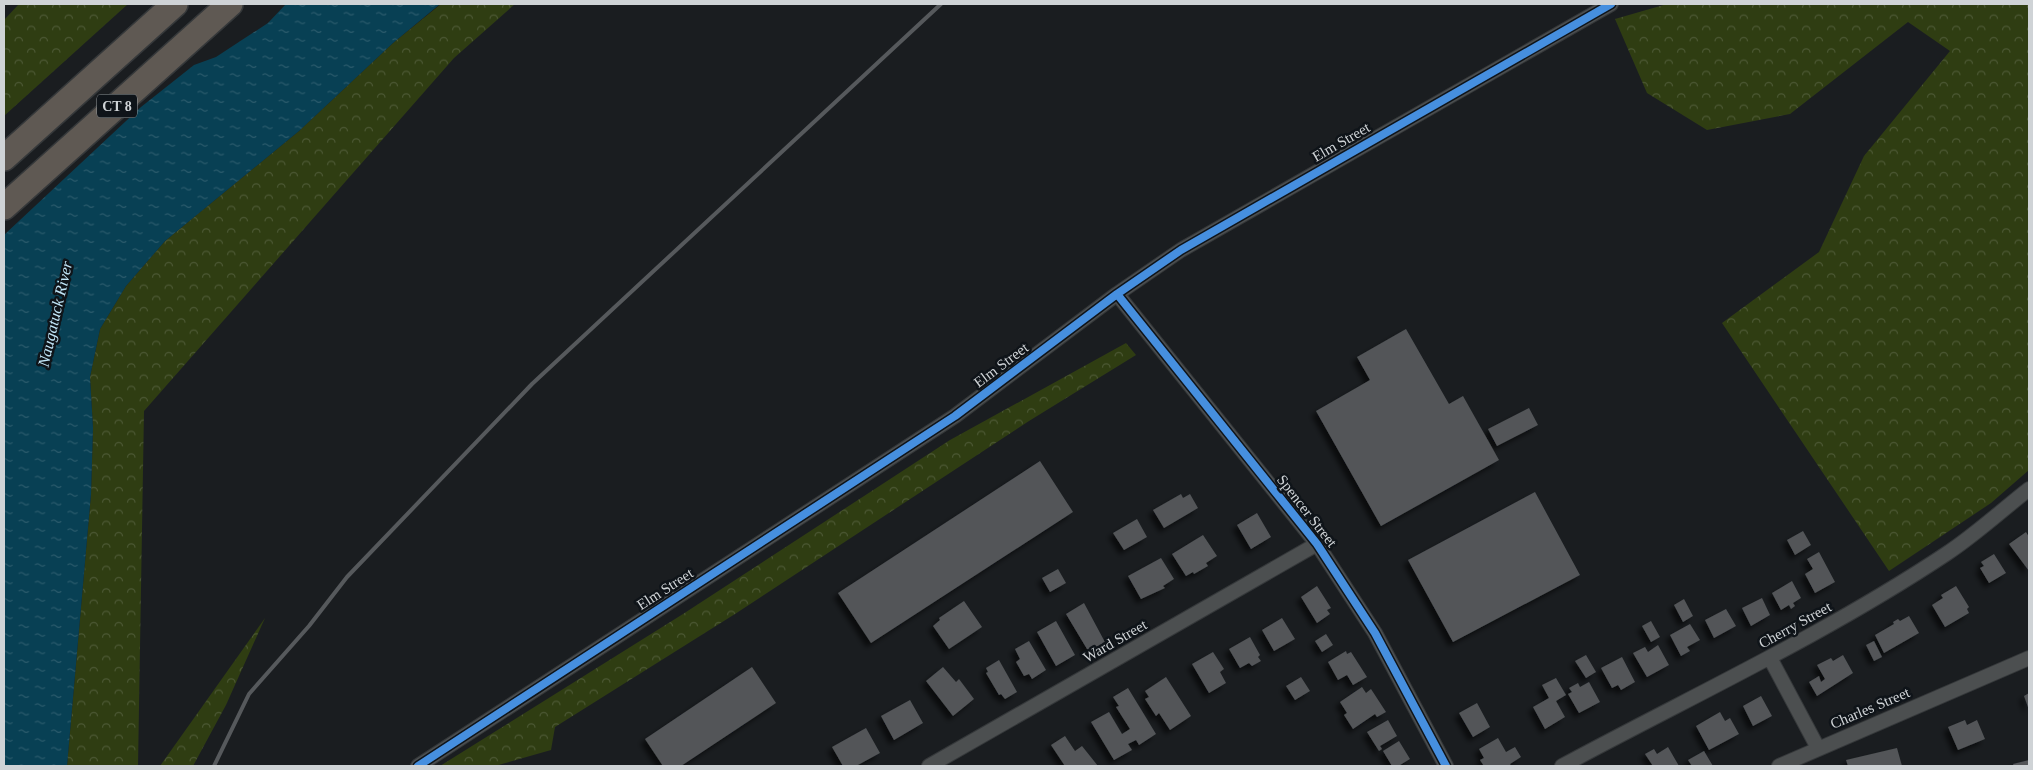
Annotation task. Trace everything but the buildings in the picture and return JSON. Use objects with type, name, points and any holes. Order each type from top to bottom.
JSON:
[{"type":"highway","name":"CT 8","points":[[4,158],[175,4]]},
{"type":"highway","name":"CT 8","points":[[4,207],[230,4]]},
{"type":"street","name":"Elm Street","points":[[418,766],[955,416],[1116,294],[1181,250],[1612,4]]},
{"type":"street","name":"Spencer Street","points":[[1116,294],[1317,544],[1375,632],[1446,766]]},
{"type":"street","name":"Cherry Street","points":[[1562,766],[1770,658],[1882,594],[1948,553],[2029,489]]},
{"type":"street","name":"Ward Street","points":[[929,766],[1317,544]]},
{"type":"street","name":"Charles Street","points":[[1770,658],[1818,748],[2029,658]]},
{"type":"street","points":[[1779,766],[1818,748]]},
{"type":"green space","points":[[19,4],[128,4],[4,116],[4,20]]},
{"type":"green space","points":[[441,4],[515,4],[454,58],[144,411],[138,766],[67,766],[91,494],[93,428],[90,377],[100,329],[126,286],[165,241],[299,131],[393,43]]},
{"type":"green space","points":[[1667,4],[2029,4],[2029,470],[1991,503],[1889,571],[1722,323],[1819,252],[1864,156],[1950,51],[1908,22],[1790,114],[1707,130],[1647,93],[1615,19]]},
{"type":"green space","points":[[1126,343],[1136,355],[1029,421],[735,614],[555,727],[551,750],[495,766],[440,766],[683,614],[950,440]]},
{"type":"green space","points":[[265,618],[226,705],[193,766],[160,766]]},
{"type":"water","name":"Naugatuck River","points":[[286,4],[440,4],[393,43],[299,131],[165,241],[126,286],[100,329],[90,377],[93,428],[91,494],[67,766],[4,766],[4,235],[141,107],[194,65],[216,57],[268,23]]},
{"type":"railway","points":[[214,766],[249,694],[309,626],[347,577],[532,384],[941,4]]},
{"type":"cycle path","points":[[418,766],[955,416],[1117,294],[1181,250],[1611,4]]},
{"type":"cycle path","points":[[1117,294],[1317,544],[1375,633],[1446,766]]}]
